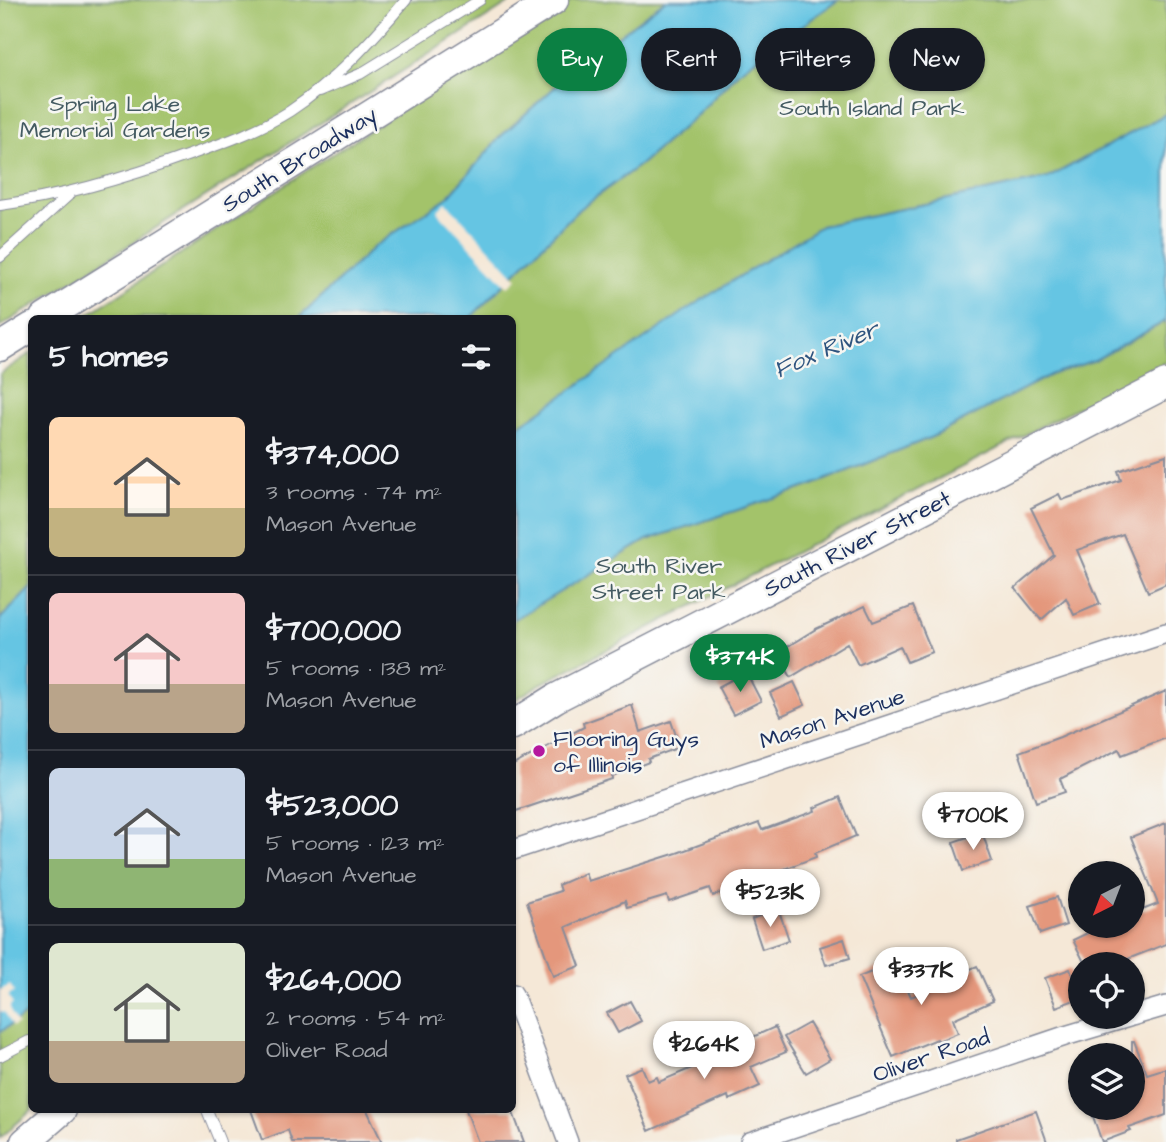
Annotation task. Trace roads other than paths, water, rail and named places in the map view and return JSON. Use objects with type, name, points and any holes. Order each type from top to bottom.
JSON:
[{"type":"street","name":"South Broadway","points":[[50,315],[554,0]]},
{"type":"street","points":[[2,342],[28,329]]},
{"type":"street","name":"South River Street","points":[[516,723],[556,698],[1166,384]]},
{"type":"street","name":"Mason Avenue","points":[[516,849],[1166,632]]},
{"type":"street","points":[[516,1002],[568,1142]]},
{"type":"street","name":"Oliver Road","points":[[1145,1012],[1166,1006]]},
{"type":"street","name":"Oliver Road","points":[[750,1142],[1088,1029]]},
{"type":"street","points":[[25,1142],[59,1113]]},
{"type":"lane","points":[[0,205],[71,193],[155,167],[223,143],[288,112],[312,94],[384,26],[406,0]]},
{"type":"lane","points":[[312,94],[360,74],[480,0]]},
{"type":"lane","points":[[0,257],[71,193]]},
{"type":"lane","points":[[0,1056],[28,1042]]},
{"type":"lane","points":[[208,1113],[220,1142]]},
{"type":"water","points":[[666,0],[838,0],[799,28],[755,28],[755,60],[741,70],[741,28],[641,28],[641,91],[720,91],[641,164],[579,209],[473,315],[302,315],[375,246],[448,197],[500,137],[551,91],[627,91],[627,29]]},
{"type":"water","name":"Fox River","points":[[1166,114],[1166,321],[1095,360],[1050,375],[932,437],[810,486],[647,540],[516,618],[516,428],[695,304],[821,226],[1048,178]]},
{"type":"water","points":[[28,591],[28,1013],[0,1032],[0,619]]},
{"type":"place","name":"Flooring Guys of Illinois","points":[[539,751]]},
{"type":"park label","name":"South Island Park","points":[[872,107]]},
{"type":"park label","name":"Spring Lake Memorial Gardens","points":[[115,116]]},
{"type":"park label","name":"South River Street Park","points":[[659,578]]}]
